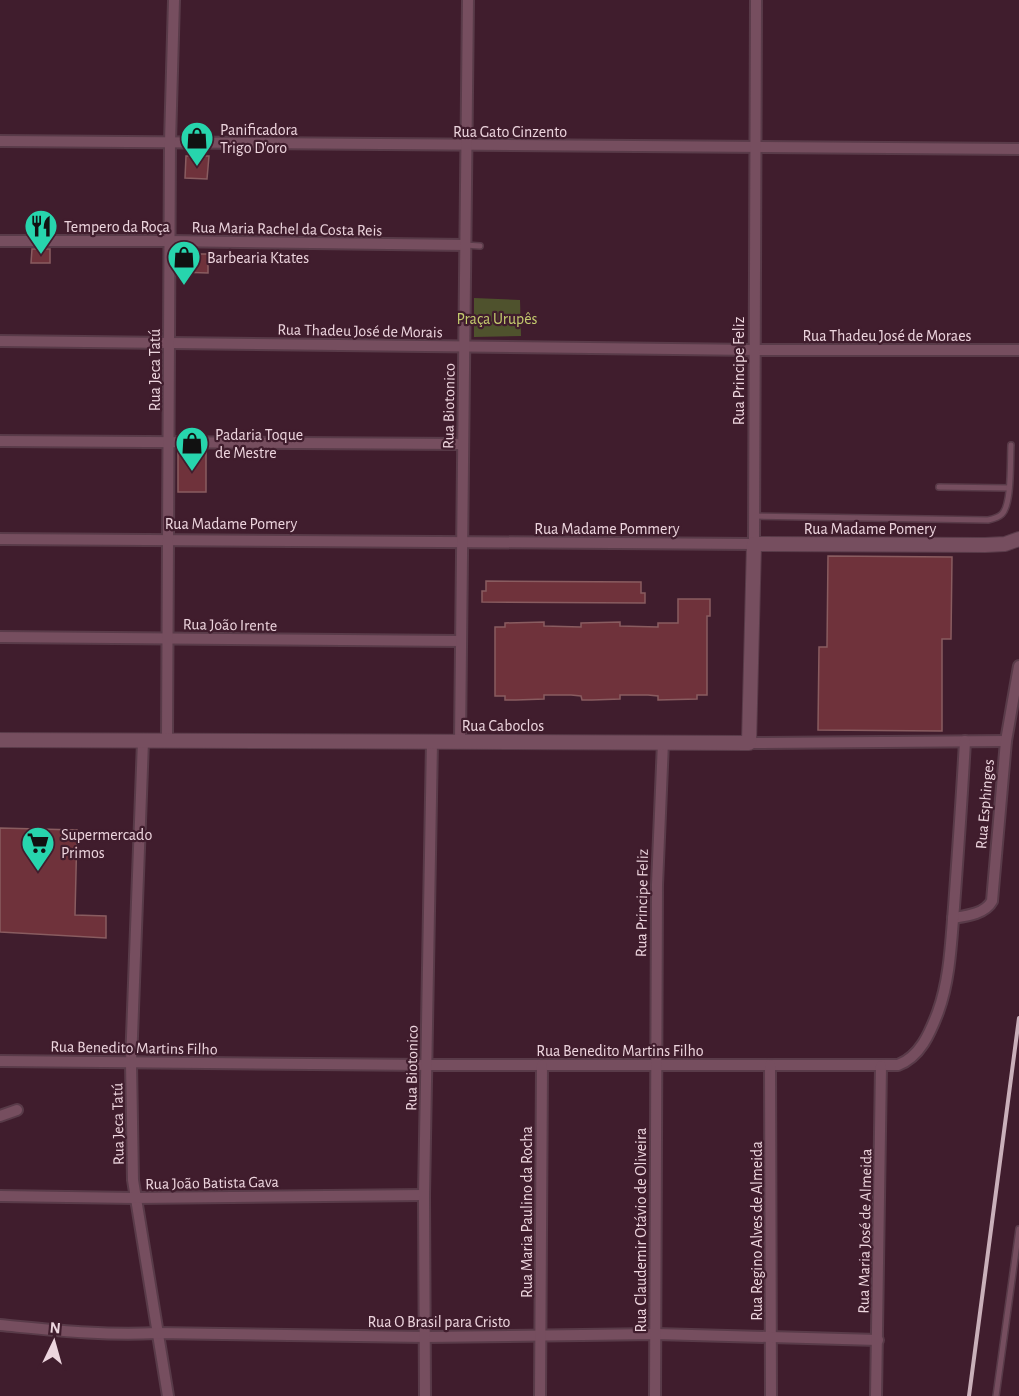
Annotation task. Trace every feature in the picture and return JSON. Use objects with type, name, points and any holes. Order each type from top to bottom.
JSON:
[{"type":"street","name":"Rua Jeca Tatú","points":[[166,741],[170,142],[174,0]]},
{"type":"street","name":"Rua Biotonico","points":[[460,741],[468,0]]},
{"type":"street","name":"Rua Principe Feliz","points":[[749,743],[754,544],[756,0]]},
{"type":"street","name":"Rua Gato Cinzento","points":[[0,141],[1019,148]]},
{"type":"street","name":"Rua Maria Rachel da Costa Reis","points":[[0,241],[465,245]]},
{"type":"street","name":"Rua Thadeu José de Morais","points":[[0,341],[755,350]]},
{"type":"street","name":"Rua Thadeu José de Moraes","points":[[755,350],[1019,350]]},
{"type":"street","points":[[0,441],[463,444]]},
{"type":"street","name":"Rua Madame Pomery","points":[[0,539],[461,542]]},
{"type":"street","name":"Rua Madame Pomery","points":[[754,544],[986,545],[1005,544],[1019,539]]},
{"type":"street","name":"Rua Madame Pommery","points":[[461,542],[754,544]]},
{"type":"street","name":"Rua João Irente","points":[[0,637],[460,642]]},
{"type":"street","name":"Rua Esphinges","points":[[953,918],[977,913],[987,908],[992,901],[1006,741],[1019,666]]},
{"type":"street","name":"Rua Caboclos","points":[[0,740],[749,743],[1006,741]]},
{"type":"street","name":"Rua Jeca Tatú","points":[[143,741],[131,1063],[132,1137],[135,1198],[168,1396]]},
{"type":"street","name":"Rua Biotonico","points":[[425,1396],[424,1195],[432,741]]},
{"type":"street","name":"Rua Benedito Martins Filho","points":[[0,1061],[426,1065],[898,1065],[914,1056],[925,1041],[938,1011],[945,985],[953,918],[965,741]]},
{"type":"street","name":"Rua Principe Feliz","points":[[656,1064],[657,885],[663,742]]},
{"type":"street","name":"Rua Claudemir Otávio de Oliveira","points":[[655,1396],[656,1064]]},
{"type":"street","name":"Rua Maria Paulino da Rocha","points":[[540,1396],[542,1065]]},
{"type":"street","name":"Rua Regino Alves de Almeida","points":[[770,1065],[771,1396]]},
{"type":"street","name":"Rua Maria José de Almeida","points":[[876,1396],[881,1066]]},
{"type":"street","points":[[0,1116],[17,1110]]},
{"type":"street","name":"Rua João Batista Gava","points":[[0,1196],[135,1198],[424,1195]]},
{"type":"street","name":"Rua O Brasil para Cristo","points":[[0,1325],[103,1334],[425,1337],[656,1334],[878,1340]]},
{"type":"lane","points":[[465,245],[480,246]]},
{"type":"lane","points":[[754,516],[988,520],[1003,513],[1009,488],[1011,446]]},
{"type":"lane","points":[[939,488],[1009,488]]},
{"type":"lane","points":[[996,1396],[1019,1229]]},
{"type":"green space","name":"Praça Urupês","points":[[474,298],[520,300],[521,336],[474,337]]},
{"type":"building","name":"Panificadora Trigo D'oro","points":[[186,156],[209,156],[207,179],[185,178]]},
{"type":"building","name":"Tempero da Roça","points":[[32,249],[50,249],[50,263],[31,263]]},
{"type":"building","points":[[179,254],[208,254],[208,273],[178,272]]},
{"type":"building","name":"Padaria Toque de Mestre","points":[[178,452],[206,452],[206,492],[178,492]]},
{"type":"building","points":[[828,556],[952,557],[951,639],[942,639],[942,731],[818,730],[819,647],[827,647]]},
{"type":"building","points":[[486,581],[641,582],[641,593],[645,593],[645,603],[482,602],[482,591],[486,591]]},
{"type":"building","points":[[678,599],[710,599],[710,616],[707,616],[707,695],[697,695],[697,699],[658,700],[658,696],[648,695],[620,695],[620,699],[592,700],[582,700],[581,696],[571,695],[544,695],[544,699],[516,700],[505,700],[505,696],[495,696],[495,627],[505,627],[505,623],[544,622],[544,626],[581,627],[581,623],[620,622],[620,626],[658,627],[658,623],[678,623]]},
{"type":"building","name":"Supermercado Primos","points":[[0,828],[77,830],[75,915],[106,916],[106,938],[0,932]]},
{"type":"railway","points":[[969,1396],[1019,1018]]},
{"type":"place","name":"Panificadora Trigo D'oro","points":[[197,167]]},
{"type":"place","name":"Tempero da Roça","points":[[41,255]]},
{"type":"place","name":"Barbearia Ktates","points":[[184,286]]},
{"type":"place","name":"Padaria Toque de Mestre","points":[[192,472]]},
{"type":"place","name":"Supermercado Primos","points":[[38,872]]}]
